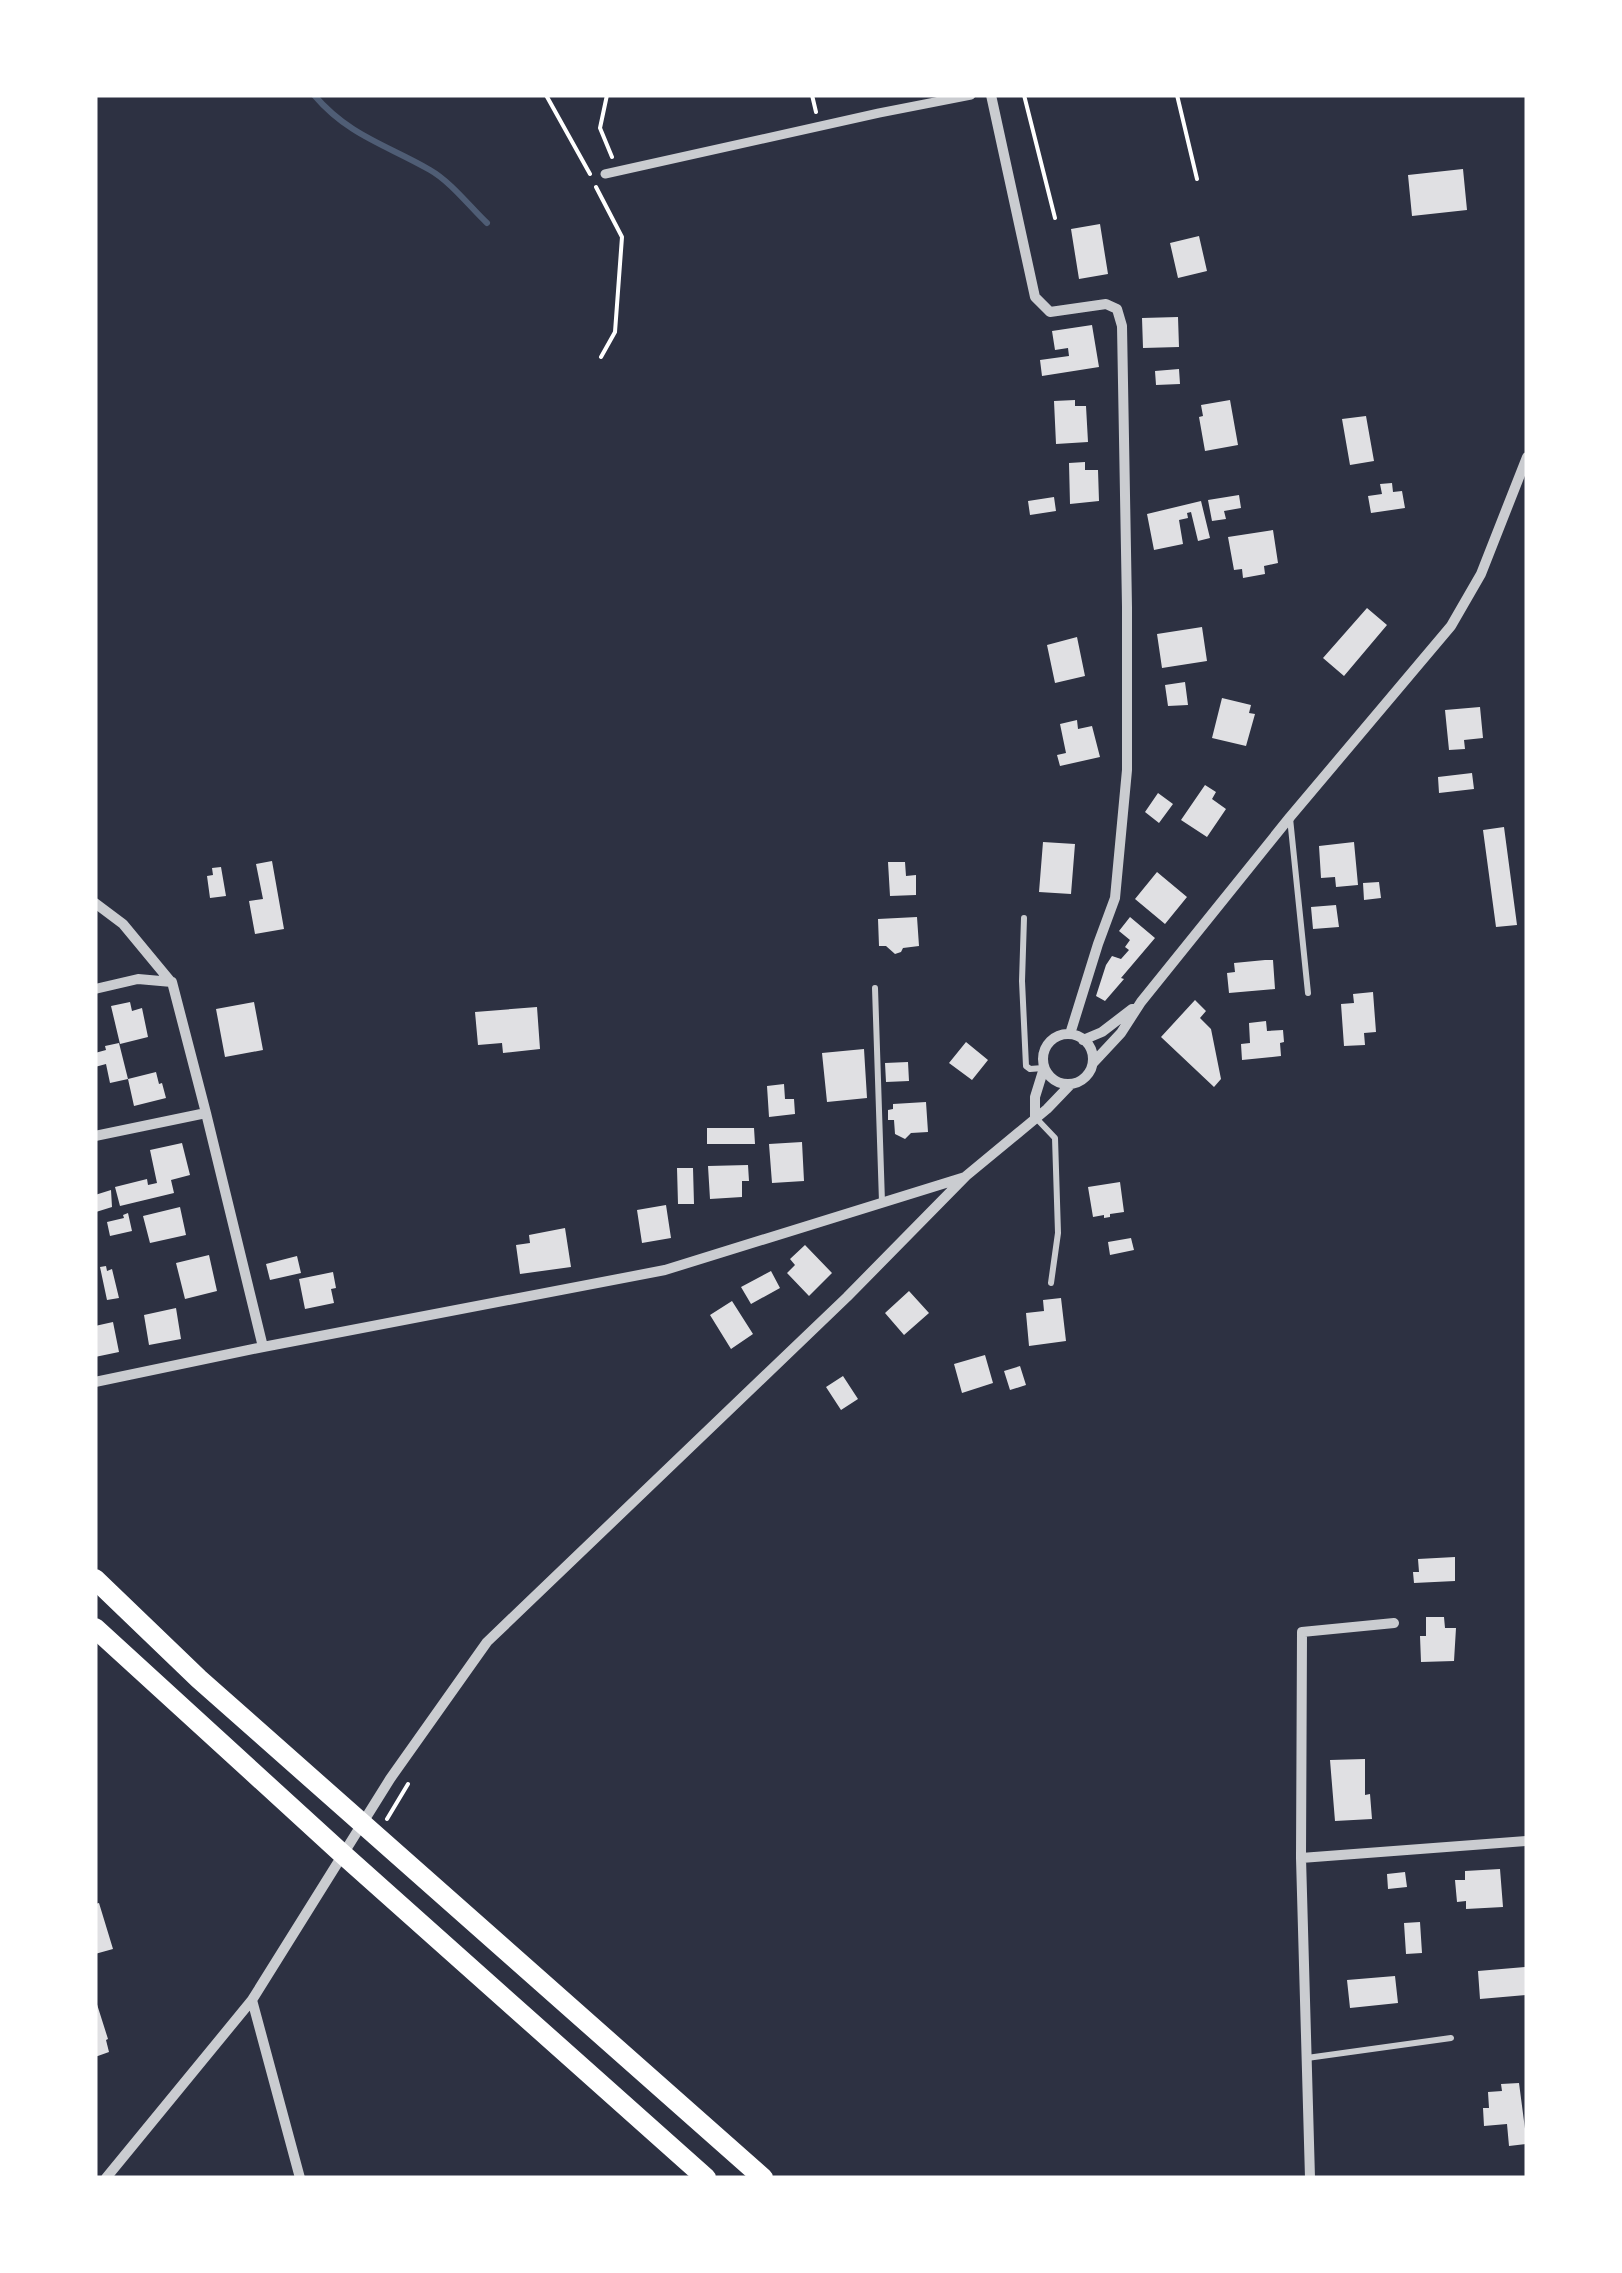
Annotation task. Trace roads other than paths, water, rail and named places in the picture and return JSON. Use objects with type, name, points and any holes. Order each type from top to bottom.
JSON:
[{"type":"main road","points":[[95,1579],[254,1728],[763,2178]]},
{"type":"main road","points":[[95,1628],[706,2178]]},
{"type":"street","points":[[605,174],[972,95]]},
{"type":"street","points":[[991,95],[1035,297],[1050,312],[1106,304],[1117,309],[1122,326],[1128,770],[1115,898],[1070,1034]]},
{"type":"street","points":[[106,2178],[252,2000],[390,1780],[486,1642],[847,1296],[966,1176],[1070,1084],[1086,1078],[1093,1063],[1290,816],[1461,612],[1481,574],[1527,457]]},
{"type":"street","points":[[95,903],[123,924],[172,982],[263,1347]]},
{"type":"street","points":[[95,989],[138,979],[172,982]]},
{"type":"street","points":[[1084,1040],[1102,1032],[1141,1002]]},
{"type":"street","points":[[1035,1117],[1044,1052],[1054,1038],[1070,1034],[1084,1040],[1093,1063]]},
{"type":"street","points":[[1044,1068],[1055,1080],[1070,1084]]},
{"type":"street","points":[[95,1136],[206,1113]]},
{"type":"street","points":[[95,1382],[665,1270],[966,1176]]},
{"type":"street","points":[[1310,2178],[1301,1858],[1302,1632],[1394,1623]]},
{"type":"street","points":[[1301,1858],[1527,1842]]},
{"type":"street","points":[[252,2000],[300,2178]]},
{"type":"lane","points":[[1290,816],[1308,992]]},
{"type":"lane","points":[[1024,918],[1026,1066],[1044,1068]]},
{"type":"lane","points":[[875,988],[882,1202]]},
{"type":"lane","points":[[1035,1117],[1055,1138],[1058,1232],[1051,1283]]},
{"type":"lane","points":[[1307,2058],[1451,2038]]},
{"type":"waterway","points":[[314,95],[355,130],[438,175],[487,223]]}]
